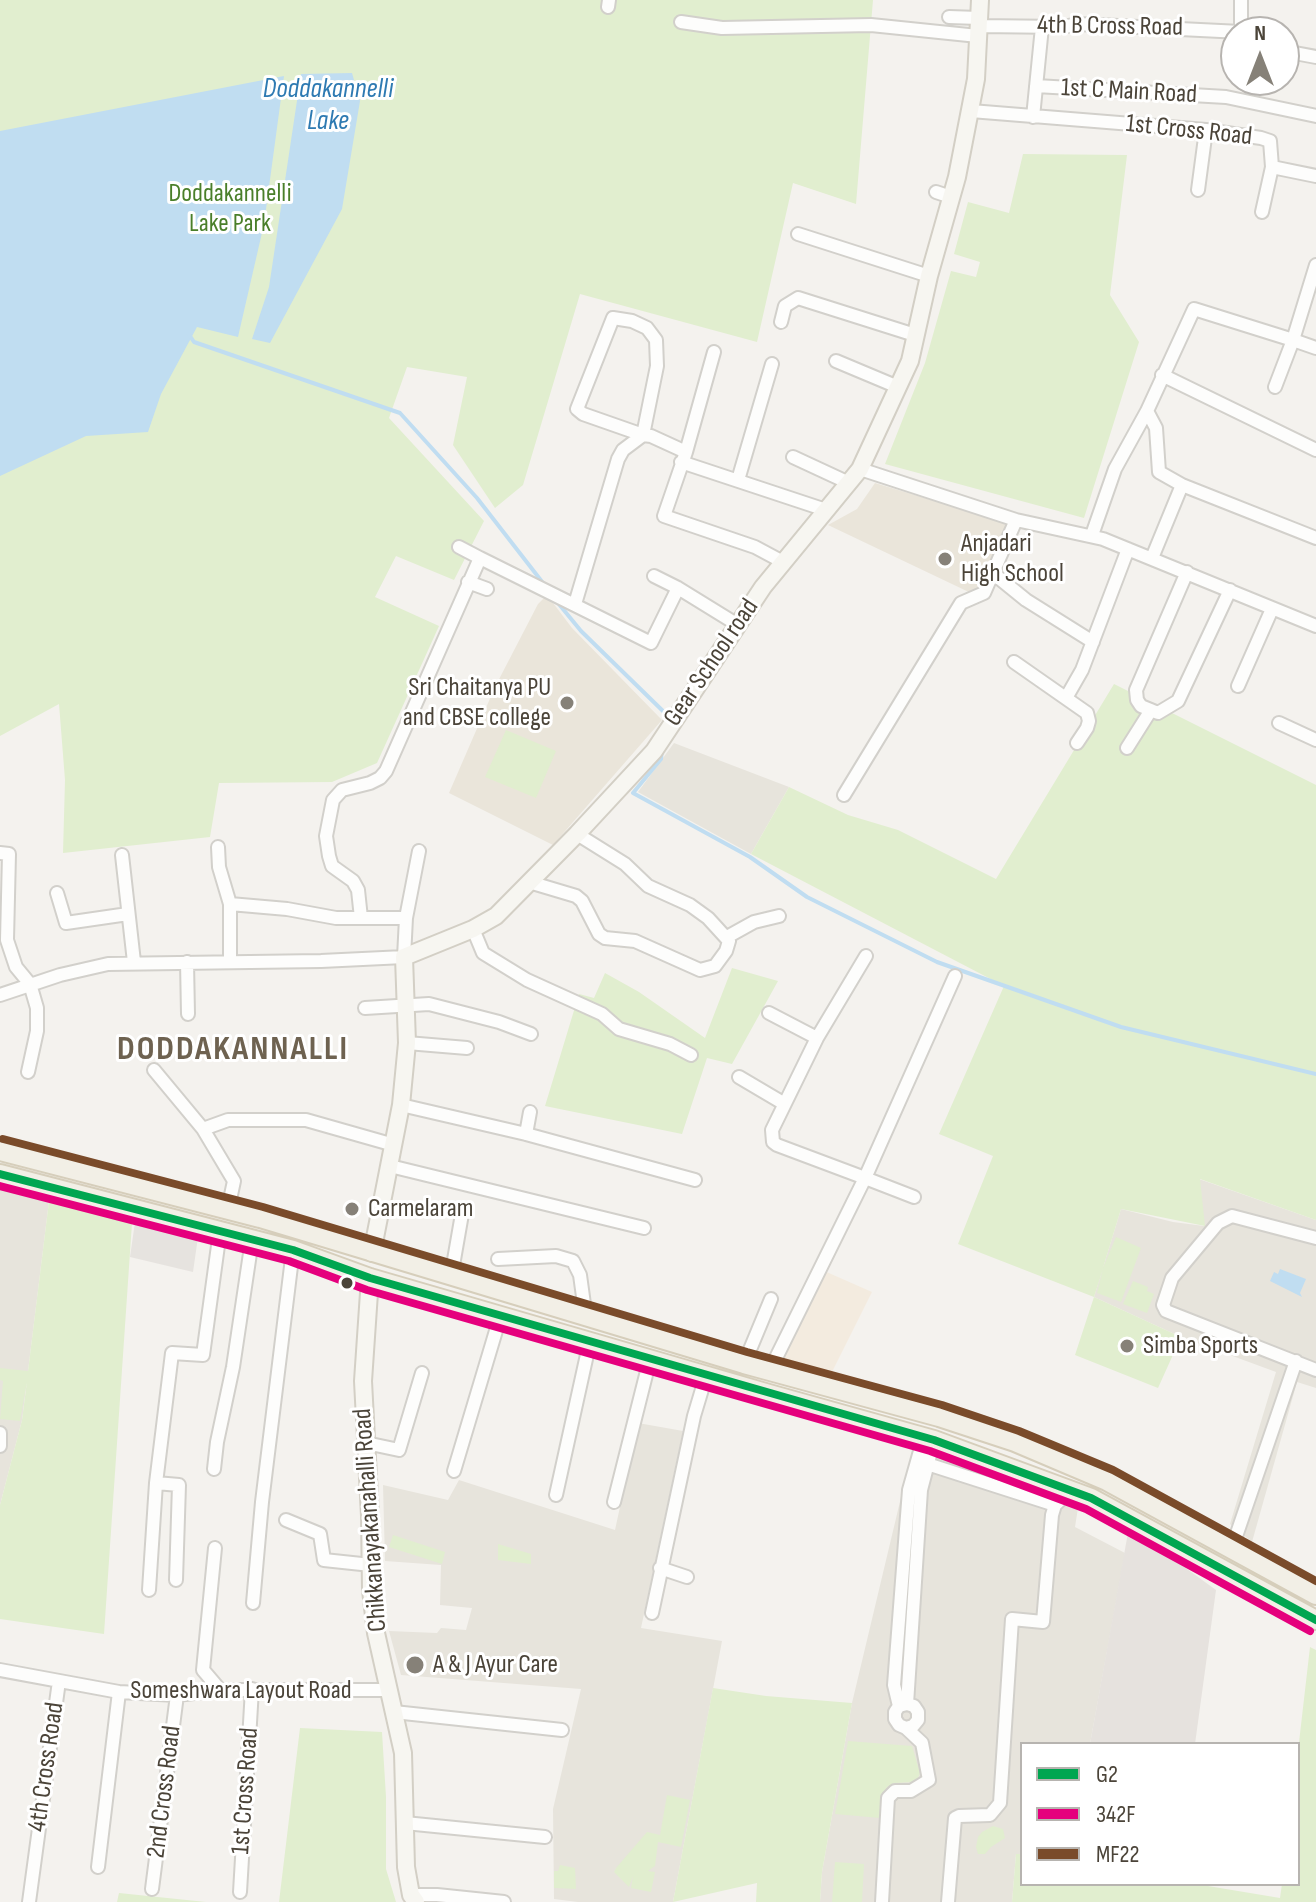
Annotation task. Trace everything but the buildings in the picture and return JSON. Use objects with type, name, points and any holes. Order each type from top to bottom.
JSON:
[{"type":"main road","name":"Gear School road","points":[[404,957],[473,929],[496,916],[577,834],[664,735],[763,587],[860,469],[910,361],[944,194],[971,111],[980,0]]},
{"type":"main road","points":[[372,1253],[401,1105],[407,1043],[404,957]]},
{"type":"main road","points":[[0,1151],[228,1209],[744,1364],[939,1417],[1064,1461],[1107,1481],[1316,1595]]},
{"type":"main road","points":[[0,1176],[293,1250],[370,1278],[929,1438],[1071,1490],[1118,1512],[1316,1620]]},
{"type":"main road","name":"Chikkanayakanahalli Road","points":[[370,1278],[363,1381],[374,1618],[403,1753],[406,1867],[414,1898]]},
{"type":"street","points":[[949,17],[978,26]]},
{"type":"street","points":[[681,22],[722,28],[978,26]]},
{"type":"street","name":"4th B Cross Road","points":[[978,26],[1149,26],[1220,31]]},
{"type":"street","points":[[1033,117],[1042,27]]},
{"type":"street","name":"1st C Main Road","points":[[1036,86],[1226,97],[1316,116]]},
{"type":"street","name":"1st Cross Road","points":[[971,111],[1206,130],[1270,141],[1272,167],[1262,212]]},
{"type":"street","points":[[1198,190],[1206,130]]},
{"type":"street","name":"1st Cross Road","points":[[1272,167],[1316,176]]},
{"type":"street","points":[[798,234],[929,276]]},
{"type":"street","points":[[1275,387],[1311,295],[1316,265]]},
{"type":"street","points":[[781,322],[785,306],[798,298],[915,335]]},
{"type":"street","points":[[1092,535],[1115,469],[1147,411],[1194,309],[1316,348]]},
{"type":"street","points":[[575,604],[618,459],[623,450],[643,435],[657,366],[656,340],[647,328],[622,317],[613,318],[577,409],[583,414],[643,435],[651,436],[683,457],[738,480],[826,510]]},
{"type":"street","points":[[714,352],[664,516],[755,547],[783,562]]},
{"type":"street","points":[[836,361],[898,387]]},
{"type":"street","points":[[738,480],[772,364]]},
{"type":"street","points":[[1162,375],[1316,450]]},
{"type":"street","points":[[1147,411],[1156,428],[1159,472],[1182,485],[1316,538]]},
{"type":"street","points":[[793,457],[849,483]]},
{"type":"street","points":[[860,469],[1016,520],[1092,535],[1316,626]]},
{"type":"street","points":[[1152,558],[1182,485]]},
{"type":"street","points":[[844,795],[961,603],[984,593],[1016,520]]},
{"type":"street","points":[[459,547],[651,643],[678,588]]},
{"type":"street","points":[[1066,698],[1082,670],[1128,549]]},
{"type":"street","points":[[361,918],[358,890],[353,881],[332,866],[329,856],[326,836],[333,800],[342,790],[370,783],[386,771],[480,558]]},
{"type":"street","points":[[1187,572],[1137,683],[1137,700],[1158,713],[1178,701],[1230,590]]},
{"type":"street","points":[[994,574],[1035,606],[1093,642]]},
{"type":"street","points":[[654,576],[738,625]]},
{"type":"street","points":[[468,582],[487,589]]},
{"type":"street","points":[[1238,686],[1272,609]]},
{"type":"street","points":[[1014,662],[1088,717],[1087,728],[1077,743]]},
{"type":"street","points":[[1127,748],[1151,710]]},
{"type":"street","points":[[1279,723],[1316,740]]},
{"type":"street","points":[[529,882],[576,896],[582,901],[599,934],[605,938],[635,941],[700,970],[715,966],[729,945],[727,937],[690,905],[648,886],[625,864],[577,834]]},
{"type":"street","points":[[218,847],[219,867],[230,904],[230,962]]},
{"type":"street","points":[[0,995],[108,964],[404,957],[406,918],[419,851]]},
{"type":"street","points":[[0,853],[9,854],[3,940],[16,967],[30,984],[37,1008],[37,1031],[28,1072]]},
{"type":"street","points":[[122,855],[134,962]]},
{"type":"street","points":[[57,893],[66,923],[128,914]]},
{"type":"street","points":[[230,904],[287,909],[336,918],[406,918]]},
{"type":"street","points":[[727,937],[754,922],[779,916]]},
{"type":"street","points":[[473,929],[483,953],[514,973],[564,999],[602,1014],[619,1029],[670,1044],[691,1055]]},
{"type":"street","points":[[866,956],[783,1103],[772,1130],[773,1142],[914,1197]]},
{"type":"street","points":[[187,962],[188,1014]]},
{"type":"street","points":[[770,1370],[865,1178],[955,976]]},
{"type":"street","points":[[365,1008],[429,1004],[499,1022],[531,1034]]},
{"type":"street","points":[[769,1013],[817,1038]]},
{"type":"street","points":[[407,1043],[467,1048]]},
{"type":"street","points":[[154,1070],[203,1129],[234,1181],[228,1209]]},
{"type":"street","points":[[739,1077],[783,1103]]},
{"type":"street","points":[[401,1105],[526,1134],[695,1180]]},
{"type":"street","points":[[526,1134],[530,1112]]},
{"type":"street","points":[[203,1129],[228,1120],[306,1120],[394,1145]]},
{"type":"street","points":[[390,1166],[644,1228]]},
{"type":"street","points":[[451,1277],[462,1214]]},
{"type":"street","points":[[1316,1238],[1232,1216],[1218,1223],[1172,1278],[1163,1305],[1166,1311],[1316,1370]]},
{"type":"street","points":[[149,1590],[156,1483],[172,1353],[203,1355],[220,1231]]},
{"type":"street","points":[[214,1469],[252,1240]]},
{"type":"street","points":[[253,1603],[262,1502],[293,1250]]},
{"type":"street","points":[[498,1259],[556,1256],[573,1261],[580,1275],[584,1304],[581,1315]]},
{"type":"street","points":[[744,1364],[771,1299]]},
{"type":"street","points":[[454,1471],[501,1314]]},
{"type":"street","points":[[556,1495],[590,1341]]},
{"type":"street","points":[[614,1502],[650,1359]]},
{"type":"street","points":[[1232,1548],[1296,1361]]},
{"type":"street","points":[[366,1443],[399,1450],[422,1373]]},
{"type":"street","points":[[652,1613],[694,1416],[706,1376]]},
{"type":"street","points":[[0,1433],[0,1446]]},
{"type":"street","points":[[882,1902],[888,1798],[895,1791],[911,1791],[929,1780],[922,1743],[899,1725],[895,1712],[903,1705],[922,1462],[929,1438]]},
{"type":"street","points":[[922,1462],[1055,1505]]},
{"type":"street","points":[[156,1483],[179,1485],[176,1580]]},
{"type":"street","points":[[948,1902],[955,1818],[990,1815],[1000,1803],[1012,1619],[1043,1622],[1052,1515],[1055,1505],[1071,1490]]},
{"type":"street","points":[[286,1520],[320,1534],[324,1560],[371,1565]]},
{"type":"street","points":[[215,1548],[203,1670],[220,1690]]},
{"type":"street","points":[[660,1568],[687,1577]]},
{"type":"street","name":"Someshwara Layout Road","points":[[0,1670],[119,1692],[177,1695],[252,1689],[388,1690]]},
{"type":"street","name":"4th Cross Road","points":[[29,1902],[59,1681]]},
{"type":"street","name":"1st Cross Road","points":[[240,1892],[252,1689]]},
{"type":"street","points":[[98,1867],[119,1692]]},
{"type":"street","name":"2nd Cross Road","points":[[152,1889],[177,1695]]},
{"type":"street","points":[[903,1705],[914,1706],[918,1712],[918,1720],[906,1728]]},
{"type":"street","points":[[394,1712],[562,1730]]},
{"type":"street","points":[[405,1823],[545,1837]]},
{"type":"street","points":[[414,1898],[437,1895],[504,1902]]},
{"type":"shaded area","name":"Anjadari High School","points":[[875,483],[1007,523],[979,592],[973,594],[828,525],[857,509]]},
{"type":"shaded area","name":"Sri Chaitanya PU and CBSE college","points":[[547,595],[572,628],[662,720],[553,845],[449,793],[495,687],[538,604]]},
{"type":"shaded area","points":[[674,743],[789,787],[751,854],[638,792]]},
{"type":"shaded area","points":[[1199,1179],[1316,1220],[1316,1388],[1297,1382],[1252,1542],[1230,1524],[1276,1372],[1181,1337],[1094,1297],[1121,1209],[1204,1226]]},
{"type":"shaded area","points":[[0,1187],[49,1201],[22,1420],[0,1505]]},
{"type":"shaded area","points":[[135,1222],[198,1237],[193,1272],[130,1257]]},
{"type":"shaded area","points":[[822,1270],[872,1292],[829,1378],[778,1360]]},
{"type":"shaded area","points":[[638,1423],[683,1431],[641,1628],[722,1641],[673,1902],[554,1899],[553,1809],[581,1689],[401,1675],[389,1631],[437,1633],[441,1628],[466,1630],[472,1608],[440,1605],[441,1565],[385,1561],[383,1485],[448,1500],[459,1480],[615,1530]]},
{"type":"shaded area","points":[[913,1447],[1078,1508],[1075,1527],[1125,1553],[1090,1742],[1020,1742],[1020,1854],[1016,1854],[1012,1902],[820,1902],[822,1872],[852,1703]]},
{"type":"shaded area","points":[[1129,1527],[1216,1590],[1195,1742],[1090,1742]]},
{"type":"green space","name":"Doddakannelli Lake Park","points":[[0,0],[873,0],[856,204],[793,183],[757,342],[580,294],[523,485],[495,508],[453,445],[467,377],[407,367],[389,418],[484,521],[454,580],[396,556],[375,597],[439,626],[377,763],[332,782],[219,783],[210,837],[63,853],[65,780],[59,704],[0,736]]},
{"type":"green space","points":[[1023,154],[1127,155],[1110,295],[1139,342],[1084,518],[885,464],[925,363],[951,271],[976,277],[980,262],[954,254],[968,202],[1009,213]]},
{"type":"green space","points":[[1114,684],[1316,785],[1316,1220],[1200,1179],[1205,1226],[1121,1209],[1103,1268],[1116,1237],[1141,1248],[1121,1302],[1097,1293],[1103,1269],[1094,1297],[958,1244],[993,1156],[939,1134],[1004,986],[751,854],[789,787],[848,815],[898,830],[996,879]]},
{"type":"green space","points":[[506,730],[556,751],[536,798],[485,777]]},
{"type":"green space","points":[[732,968],[778,981],[732,1064],[707,1058],[682,1134],[545,1106],[579,994],[594,998],[605,973],[639,992],[705,1038]]},
{"type":"green space","points":[[49,1201],[132,1223],[104,1634],[0,1619],[0,1505],[22,1420],[27,1381],[20,1421],[0,1419],[3,1381],[0,1380],[0,1368],[28,1371]]},
{"type":"green space","points":[[1133,1281],[1148,1287],[1147,1291],[1154,1294],[1147,1313],[1123,1304]]},
{"type":"green space","name":"Simba Sports","points":[[1094,1297],[1181,1337],[1158,1388],[1075,1355]]},
{"type":"green space","points":[[393,1535],[445,1552],[442,1564],[389,1547]]},
{"type":"green space","points":[[498,1544],[531,1554],[531,1564],[498,1560]]},
{"type":"green space","points":[[1310,1647],[1316,1650],[1316,1902],[1012,1902],[1016,1854],[1020,1854],[1020,1886],[1208,1886],[1280,1898],[1282,1886],[1300,1886],[1299,1742]]},
{"type":"green space","points":[[713,1688],[852,1703],[822,1872],[820,1902],[756,1902],[757,1883],[673,1902]]},
{"type":"green space","points":[[300,1728],[382,1732],[386,1869],[396,1902],[279,1902]]},
{"type":"green space","points":[[848,1741],[912,1746],[920,1773],[918,1778],[913,1782],[894,1783],[887,1787],[880,1800],[880,1818],[835,1814]]},
{"type":"green space","points":[[667,1795],[690,1800],[681,1847],[658,1842],[655,1866],[648,1871],[655,1872],[651,1892],[631,1888],[633,1876],[629,1887],[614,1872],[647,1832],[660,1835]]},
{"type":"green space","points":[[993,1826],[1003,1829],[1005,1838],[985,1854],[978,1854],[978,1837]]},
{"type":"green space","points":[[835,1862],[864,1864],[862,1902],[832,1902]]},
{"type":"green space","points":[[560,1865],[575,1868],[576,1889],[554,1888],[554,1871],[558,1871]]},
{"type":"green space","points":[[119,1893],[206,1902],[117,1902]]},
{"type":"water","name":"Doddakannelli Lake","points":[[352,73],[360,101],[342,209],[270,343],[252,339],[269,287],[301,74]]},
{"type":"water","name":"Doddakannelli Lake","points":[[284,76],[264,224],[238,337],[197,327],[161,394],[148,432],[86,436],[0,476],[0,131]]},
{"type":"water","points":[[1280,1269],[1306,1279],[1300,1293],[1302,1297],[1270,1281],[1274,1272],[1278,1274]]},
{"type":"waterway","points":[[188,333],[194,342],[400,413],[477,498],[543,583]]},
{"type":"waterway","points":[[558,603],[581,631],[666,714],[666,722]]},
{"type":"waterway","points":[[662,750],[661,759],[633,793],[750,857],[807,897],[937,962],[1121,1027],[1316,1074]]},
{"type":"transit line","name":"MF22","points":[[3,1139],[263,1207],[747,1352],[942,1405],[1019,1431],[1113,1470],[1316,1581]]},
{"type":"transit line","name":"G2","points":[[0,1174],[293,1250],[370,1278],[934,1440],[1091,1498],[1316,1620]]},
{"type":"transit line","name":"342F","points":[[0,1186],[289,1261],[367,1290],[930,1451],[1086,1509],[1310,1631]]},
{"type":"place","name":"Anjadari High School","points":[[945,559]]},
{"type":"place","name":"Sri Chaitanya PU and CBSE college","points":[[567,703]]},
{"type":"place","name":"Carmelaram","points":[[352,1209]]},
{"type":"place","name":"Simba Sports","points":[[1127,1346]]},
{"type":"place","name":"A & J Ayur Care","points":[[415,1665]]},
{"type":"district","name":"DODDAKANNALLI","points":[[233,1050]]}]
